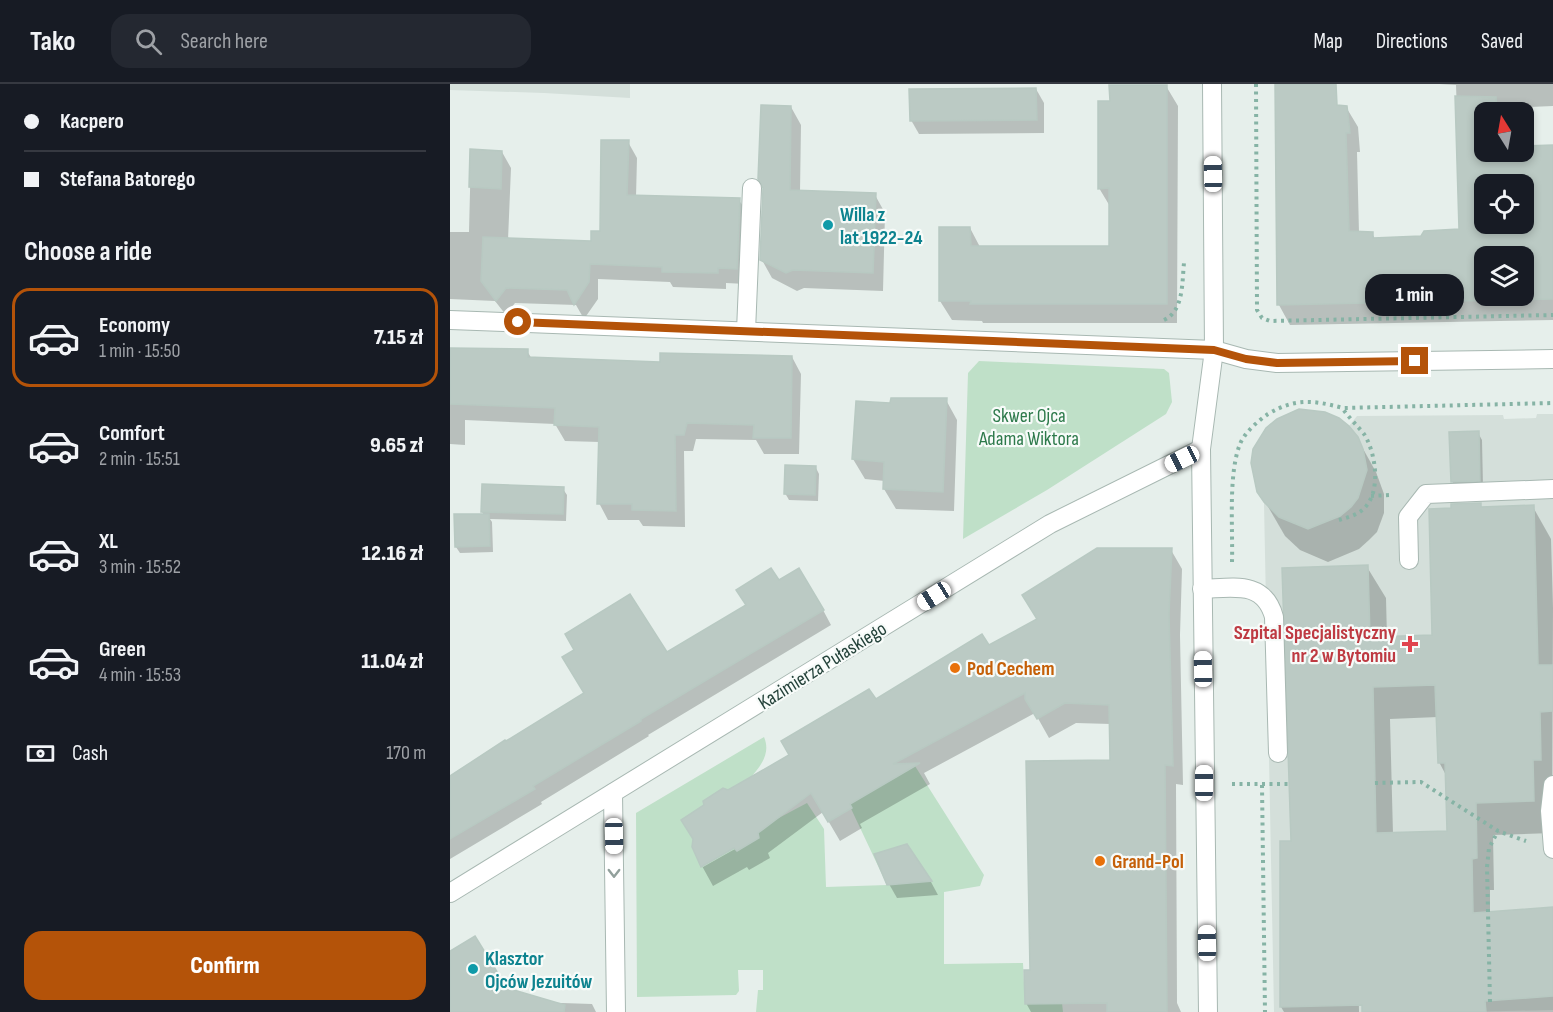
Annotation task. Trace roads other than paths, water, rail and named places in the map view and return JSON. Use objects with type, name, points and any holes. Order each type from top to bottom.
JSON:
[{"type":"street","points":[[1208,1012],[1201,449],[1214,350],[1212,84]]},
{"type":"street","points":[[746,331],[752,188]]},
{"type":"street","points":[[450,320],[1214,350],[1246,359],[1277,363],[1553,359]]},
{"type":"street","name":"Kazimierza Pułaskiego","points":[[450,893],[1050,524],[1201,449]]},
{"type":"street","points":[[1409,560],[1408,517],[1426,494],[1553,489]]},
{"type":"street","points":[[1202,589],[1232,588],[1258,592],[1265,596],[1271,606],[1274,617],[1278,753]]},
{"type":"street","points":[[1552,848],[1550,811],[1553,785]]},
{"type":"street","points":[[614,793],[615,1012]]},
{"type":"place","name":"Willa z lat 1922-24","points":[[828,225]]},
{"type":"place","name":"Szpital Specjalistyczny nr 2 w Bytomiu","points":[[1410,644]]},
{"type":"place","name":"Pod Cechem","points":[[955,668]]},
{"type":"place","name":"Grand-Pol","points":[[1100,861]]},
{"type":"place","name":"Klasztor Ojców Jezuitów","points":[[473,969]]},
{"type":"park label","name":"Skwer Ojca Adama Wiktora","points":[[1029,426]]}]
